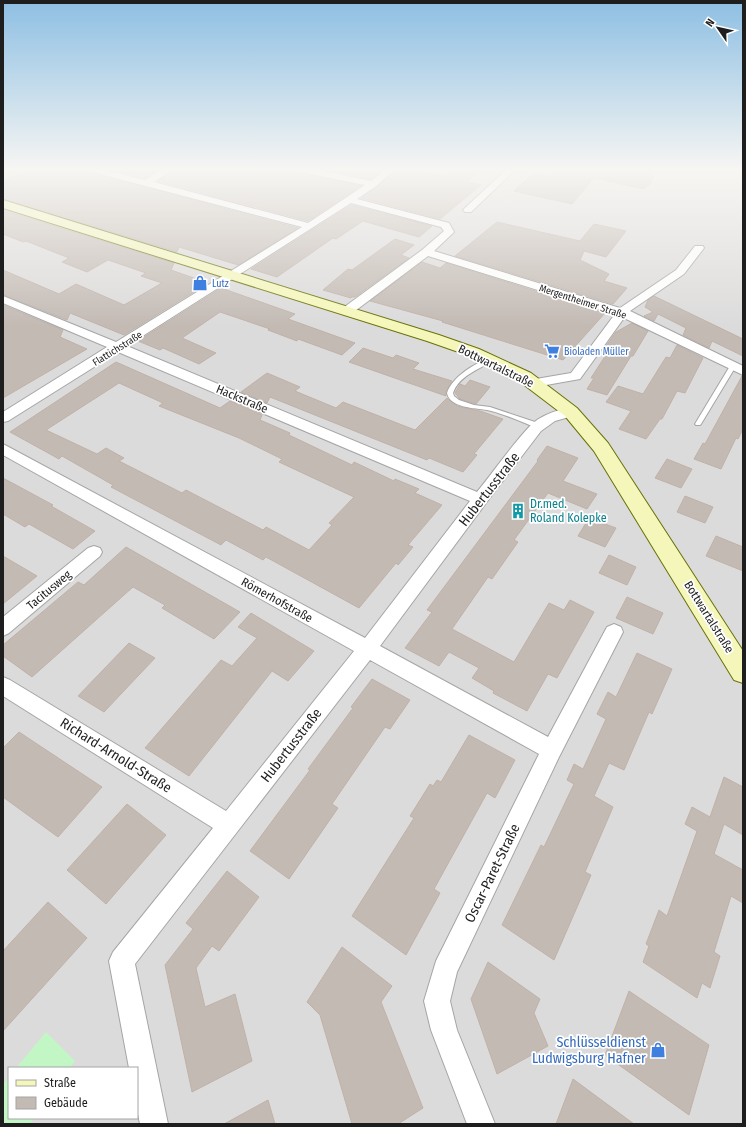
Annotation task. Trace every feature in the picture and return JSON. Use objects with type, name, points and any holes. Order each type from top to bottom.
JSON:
[{"type":"main road","name":"Bottwartalstraße","points":[[56,221],[439,340],[473,352],[535,383],[571,412],[601,447],[743,672]]},
{"type":"street","points":[[289,221],[310,226]]},
{"type":"street","name":"Flattichstraße","points":[[3,418],[319,221]]},
{"type":"street","points":[[347,311],[426,252],[449,232],[445,224],[432,221]]},
{"type":"street","points":[[535,383],[575,376],[622,312],[680,272],[699,248]]},
{"type":"street","name":"Mergentheimer Straße","points":[[426,252],[622,312],[738,368]]},
{"type":"street","name":"Hackstraße","points":[[3,299],[480,499]]},
{"type":"street","name":"Hubertusstraße","points":[[154,1124],[122,961],[367,649],[480,499],[539,426],[550,418],[571,412]]},
{"type":"street","name":"Römerhofstraße","points":[[3,449],[552,750]]},
{"type":"street","name":"Tacitusweg","points":[[3,628],[94,552]]},
{"type":"street","name":"Oscar-Paret-Straße","points":[[481,1124],[444,1030],[437,1001],[445,970],[552,750],[614,632]]},
{"type":"street","name":"Richard-Arnold-Straße","points":[[3,686],[229,825]]},
{"type":"lane","points":[[490,360],[462,377],[453,385],[450,394],[451,397],[473,407],[488,408],[539,426]]},
{"type":"lane","name":"Mergentheimer Straße","points":[[698,424],[738,368]]},
{"type":"shaded area","points":[[3,221],[743,221],[743,1124],[3,1124]]},
{"type":"green space","points":[[46,1032],[75,1061],[71,1067],[17,1067]]},
{"type":"green space","points":[[8,1078],[8,1119],[33,1119],[30,1124],[5,1124],[3,1122],[3,1085]]},
{"type":"building","points":[[3,221],[37,221],[174,263],[171,270],[208,283],[124,335],[70,313],[67,320],[3,295],[3,270],[59,294],[76,284],[124,305],[162,283],[141,276],[146,273],[108,260],[87,272],[62,262],[69,258],[26,241],[23,242],[3,234]]},
{"type":"building","points":[[74,221],[270,221],[298,228],[238,265],[179,247],[177,252]]},
{"type":"building","points":[[327,221],[411,221],[432,226],[419,237],[363,221],[336,239],[333,238],[277,277],[251,269]]},
{"type":"building","points":[[497,222],[580,241],[594,224],[626,231],[606,257],[584,251],[580,260],[609,274],[604,281],[627,288],[613,304],[455,256]]},
{"type":"building","points":[[395,239],[414,245],[401,255],[409,258],[355,297],[351,298],[323,290],[348,269],[352,270]]},
{"type":"building","points":[[422,262],[440,268],[446,263],[605,313],[563,360],[442,322],[443,321],[370,301]]},
{"type":"building","points":[[221,288],[295,314],[288,319],[355,343],[342,355],[298,339],[297,341],[268,330],[270,329],[220,312],[182,338],[216,353],[199,364],[163,348],[160,350],[138,341]]},
{"type":"building","points":[[654,296],[743,339],[743,356],[712,341],[709,348],[683,335],[686,328],[658,314],[654,321],[644,316],[653,312],[645,307],[648,300]]},
{"type":"building","points":[[3,305],[63,330],[60,337],[87,349],[3,398]]},
{"type":"building","points":[[632,323],[648,331],[607,395],[587,389],[594,378],[591,378],[611,347],[606,346],[616,332]]},
{"type":"building","points":[[677,345],[703,358],[685,393],[677,391],[662,419],[660,419],[646,439],[619,429],[631,411],[606,402],[618,386],[643,394],[666,357],[670,358]]},
{"type":"building","points":[[363,348],[393,358],[396,355],[419,363],[413,369],[452,381],[446,392],[446,396],[349,362]]},
{"type":"building","points":[[116,362],[220,408],[230,401],[262,415],[260,420],[290,433],[289,435],[352,465],[354,462],[394,481],[395,479],[419,489],[415,493],[442,505],[408,545],[413,547],[398,565],[396,563],[359,608],[266,557],[263,560],[226,540],[221,545],[111,487],[113,485],[62,456],[59,459],[10,432]],"holes":[[[119,383],[163,403],[159,406],[239,438],[282,459],[279,462],[354,497],[329,523],[332,525],[309,550],[266,527],[263,530],[186,490],[182,493],[119,461],[124,458],[106,448],[97,454],[46,430]]]},
{"type":"building","points":[[267,373],[300,387],[295,391],[336,408],[343,402],[415,430],[447,398],[457,406],[480,411],[503,419],[474,454],[477,455],[463,472],[429,458],[427,460],[270,397],[267,403],[241,392]]},
{"type":"building","points":[[742,376],[743,429],[738,439],[736,438],[721,469],[694,459],[703,443],[705,444]]},
{"type":"building","points":[[470,380],[490,387],[476,404],[460,399],[455,393],[460,384],[465,386]]},
{"type":"building","points":[[547,446],[578,458],[563,481],[597,494],[587,509],[548,493],[514,540],[518,542],[492,579],[488,577],[452,629],[514,662],[549,603],[564,610],[570,600],[594,612],[557,678],[548,674],[527,711],[493,693],[494,691],[472,678],[479,668],[449,652],[439,666],[405,648],[432,612],[427,610],[538,461],[537,460]]},
{"type":"building","points":[[667,459],[692,469],[681,488],[655,478]]},
{"type":"building","points":[[3,478],[53,505],[51,506],[95,531],[73,549],[29,524],[25,527],[3,514]]},
{"type":"building","points":[[685,496],[713,507],[705,523],[677,512]]},
{"type":"building","points":[[589,518],[616,528],[605,547],[578,536]]},
{"type":"building","points":[[716,536],[743,547],[743,571],[706,556]]},
{"type":"building","points":[[126,547],[240,612],[214,639],[162,608],[165,605],[133,587],[32,677],[3,656],[3,645],[78,582],[84,585]]},
{"type":"building","points":[[609,555],[636,567],[627,585],[599,573]]},
{"type":"building","points":[[3,556],[37,576],[3,604]]},
{"type":"building","points":[[627,597],[663,613],[653,634],[616,618]]},
{"type":"building","points":[[251,613],[314,651],[288,681],[272,671],[189,776],[145,748],[221,660],[232,666],[257,638],[238,627]]},
{"type":"building","points":[[129,643],[155,658],[104,712],[78,696]]},
{"type":"building","points":[[637,653],[672,669],[652,714],[649,712],[624,770],[609,763],[594,796],[613,807],[585,872],[591,875],[554,960],[502,925],[541,845],[544,847],[574,784],[567,780],[574,764],[583,769],[606,719],[597,714],[608,692],[616,697]]},
{"type":"building","points":[[372,679],[410,700],[390,729],[385,727],[332,804],[338,808],[289,879],[250,851],[310,770],[308,769],[353,708],[351,707]]},
{"type":"building","points":[[19,732],[102,787],[58,837],[3,797],[3,748]]},
{"type":"building","points":[[469,735],[515,760],[495,798],[487,793],[434,889],[440,893],[406,955],[352,916],[414,818],[410,816],[430,784],[433,786],[437,780],[441,782]]},
{"type":"building","points":[[724,777],[743,787],[743,835],[724,824],[714,854],[743,870],[743,903],[731,896],[714,952],[720,956],[710,988],[702,983],[697,998],[643,962],[649,946],[646,944],[659,910],[667,916],[697,831],[685,824],[692,807],[710,817]]},
{"type":"building","points":[[127,804],[166,835],[106,904],[67,870]]},
{"type":"building","points":[[227,871],[259,897],[219,951],[212,946],[196,968],[205,1007],[235,994],[252,1061],[192,1092],[165,965],[193,929],[186,923]]},
{"type":"building","points":[[48,902],[87,938],[3,1031],[3,951]]},
{"type":"building","points":[[342,947],[392,986],[381,1002],[423,1108],[398,1124],[352,1124],[320,1015],[307,1002]]},
{"type":"building","points":[[488,962],[540,999],[534,1013],[548,1046],[497,1074],[471,999]]},
{"type":"building","name":"Schlüsseldienst Ludwigsburg Hafner","points":[[629,991],[709,1045],[689,1115],[605,1055]]},
{"type":"building","points":[[573,1079],[634,1124],[556,1124]]},
{"type":"building","points":[[268,1100],[275,1124],[224,1124]]},
{"type":"place","name":"Lutz","points":[[200,283]]},
{"type":"place","name":"Bioladen Müller","points":[[552,351]]},
{"type":"place","name":"Dr.med. Roland Kolepke","points":[[518,511]]},
{"type":"place","name":"Schlüsseldienst Ludwigsburg Hafner","points":[[658,1050]]}]
